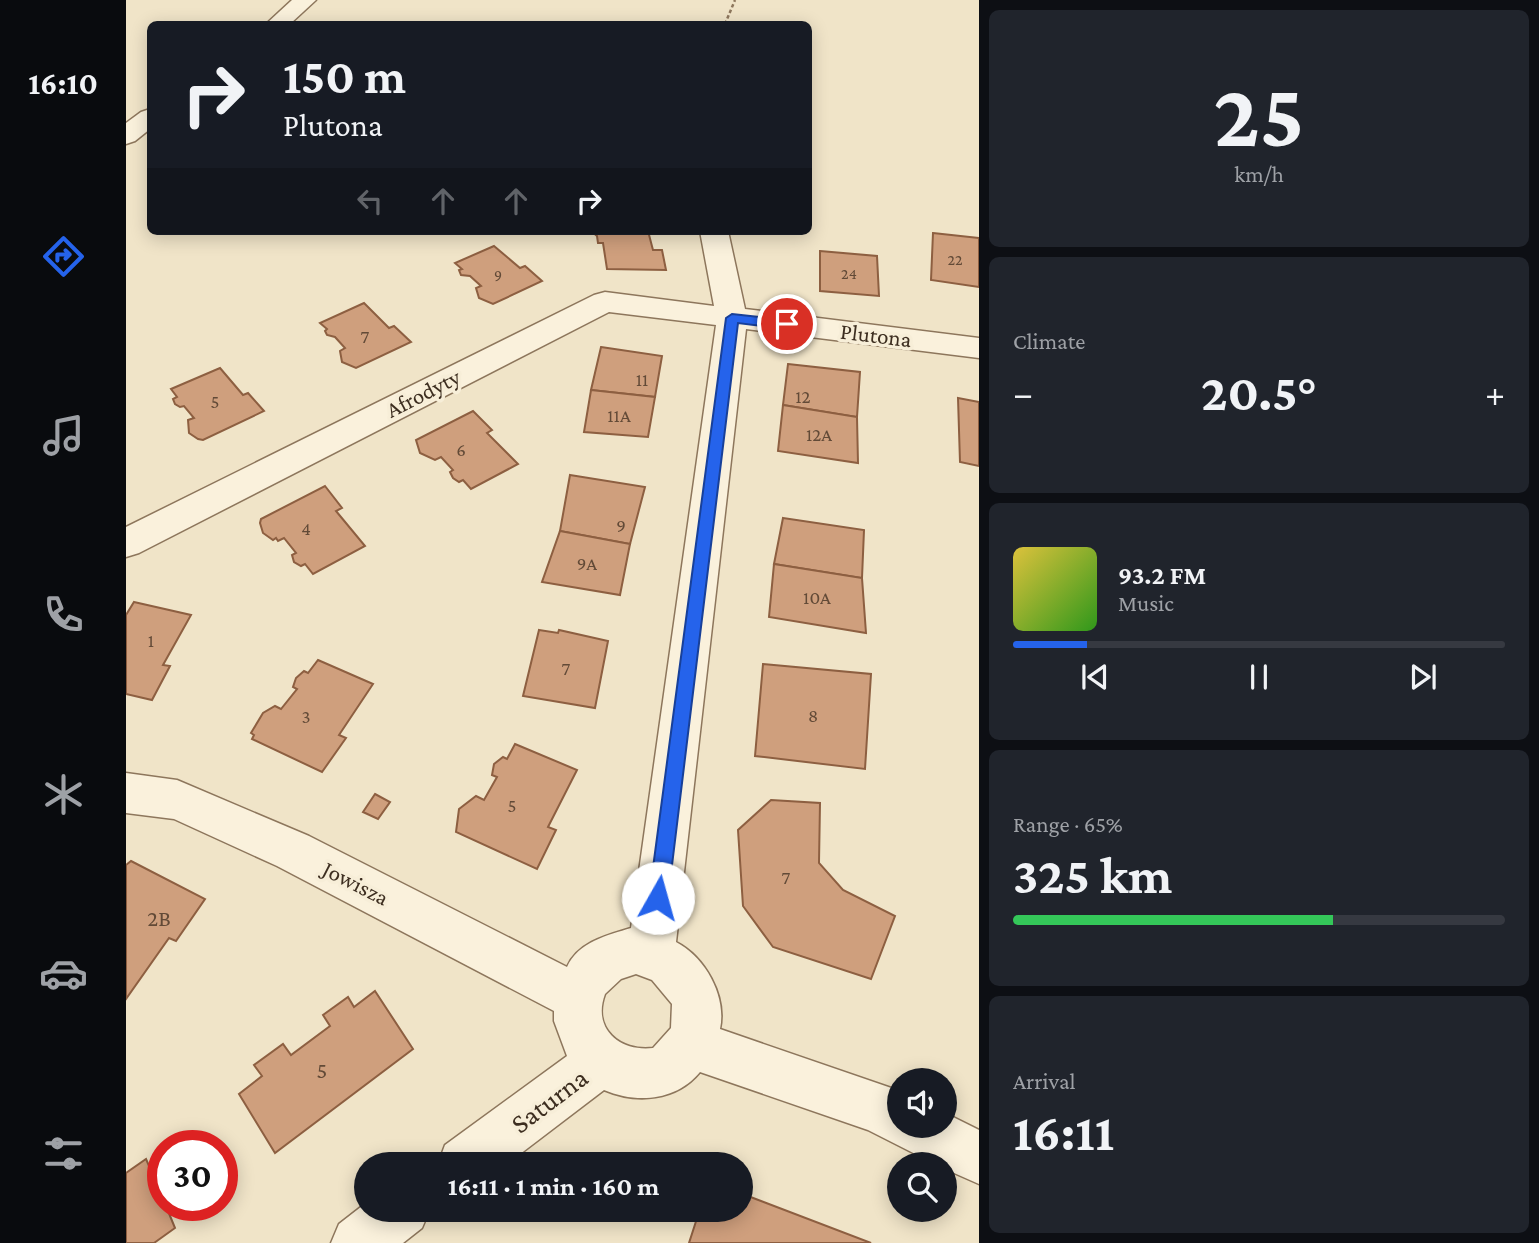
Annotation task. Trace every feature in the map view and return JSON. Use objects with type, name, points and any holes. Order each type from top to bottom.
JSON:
[{"type":"street","points":[[280,21],[305,0]]},
{"type":"street","points":[[126,136],[147,119]]},
{"type":"street","points":[[651,953],[732,318],[715,235]]},
{"type":"street","name":"Afrodyty","points":[[126,543],[605,302],[732,318]]},
{"type":"street","name":"Plutona","points":[[732,318],[979,348]]},
{"type":"street","name":"Jowisza","points":[[126,793],[177,800],[293,851],[578,998]]},
{"type":"street","points":[[636,950],[651,953],[670,962],[685,977],[694,997],[698,1018],[691,1044],[678,1061],[660,1072],[639,1075],[617,1071],[601,1061],[586,1044],[578,1023],[578,998],[585,979],[598,963],[615,953],[636,950]]},
{"type":"street","points":[[691,1044],[887,1112]]},
{"type":"street","name":"Saturna","points":[[480,1152],[601,1061]]},
{"type":"street","points":[[939,1138],[979,1158]]},
{"type":"street","points":[[358,1243],[386,1222]]},
{"type":"path","points":[[726,21],[735,0]]},
{"type":"building","points":[[933,233],[979,238],[979,287],[931,280]]},
{"type":"building","points":[[649,235],[653,250],[662,250],[666,270],[607,269],[603,243],[598,243],[597,236]]},
{"type":"building","points":[[494,246],[520,268],[525,266],[542,281],[493,304],[479,298],[476,288],[481,286],[470,276],[461,275],[459,270],[462,269],[455,263]]},
{"type":"building","points":[[820,251],[877,256],[879,296],[820,291]]},
{"type":"building","points":[[364,303],[389,328],[394,326],[411,342],[356,368],[342,362],[340,351],[345,348],[335,337],[327,335],[327,329],[320,323]]},
{"type":"building","points":[[601,347],[662,356],[655,397],[591,390]]},
{"type":"building","points":[[788,364],[860,372],[857,417],[783,405]]},
{"type":"building","points":[[220,368],[243,395],[248,393],[264,411],[203,440],[198,439],[189,433],[188,420],[194,418],[184,406],[175,404],[173,399],[177,397],[171,389]]},
{"type":"building","points":[[591,390],[655,397],[648,437],[584,432]]},
{"type":"building","points":[[958,398],[979,402],[979,466],[960,462]]},
{"type":"building","points":[[783,405],[857,417],[858,463],[778,451]]},
{"type":"building","points":[[473,411],[492,430],[487,433],[518,464],[471,489],[463,480],[459,482],[453,478],[450,472],[453,470],[441,457],[435,460],[420,453],[416,440]]},
{"type":"building","points":[[570,475],[645,487],[630,544],[560,531]]},
{"type":"building","points":[[325,486],[342,508],[336,511],[365,546],[313,574],[305,564],[301,566],[294,562],[292,555],[296,553],[284,538],[273,540],[263,533],[260,523],[261,519]]},
{"type":"building","points":[[783,518],[864,530],[862,578],[774,564]]},
{"type":"building","points":[[560,531],[630,544],[620,595],[542,582]]},
{"type":"building","points":[[774,564],[862,578],[866,633],[769,617]]},
{"type":"building","points":[[134,602],[191,615],[163,665],[170,666],[152,700],[126,694],[126,615]]},
{"type":"building","points":[[539,630],[558,633],[559,630],[608,641],[595,708],[523,696]]},
{"type":"building","points":[[318,660],[373,684],[339,735],[346,738],[322,772],[252,739],[254,735],[251,733],[263,713],[275,706],[281,709],[297,689],[293,687],[296,678],[304,671],[308,673]]},
{"type":"building","points":[[763,664],[871,674],[865,769],[755,756]]},
{"type":"building","points":[[515,744],[577,770],[548,827],[556,830],[537,869],[456,832],[459,809],[476,796],[484,800],[497,777],[492,775],[494,764],[503,757],[507,759]]},
{"type":"building","points":[[375,794],[390,802],[378,819],[363,812]]},
{"type":"building","points":[[771,800],[820,803],[819,863],[843,890],[895,916],[871,979],[773,947],[743,906],[738,830]]},
{"type":"building","points":[[131,861],[205,899],[176,941],[169,938],[126,999],[126,865]]},
{"type":"building","points":[[375,991],[413,1049],[275,1153],[239,1094],[262,1076],[254,1065],[283,1044],[291,1055],[330,1026],[323,1015],[348,997],[354,1007]]},
{"type":"building","points":[[146,1159],[147,1221],[172,1221],[175,1228],[154,1243],[126,1243],[126,1173]]},
{"type":"building","points":[[753,1198],[871,1243],[689,1243],[696,1222],[753,1222]]},
{"type":"route","points":[[658,898],[732,318],[787,324]]}]
